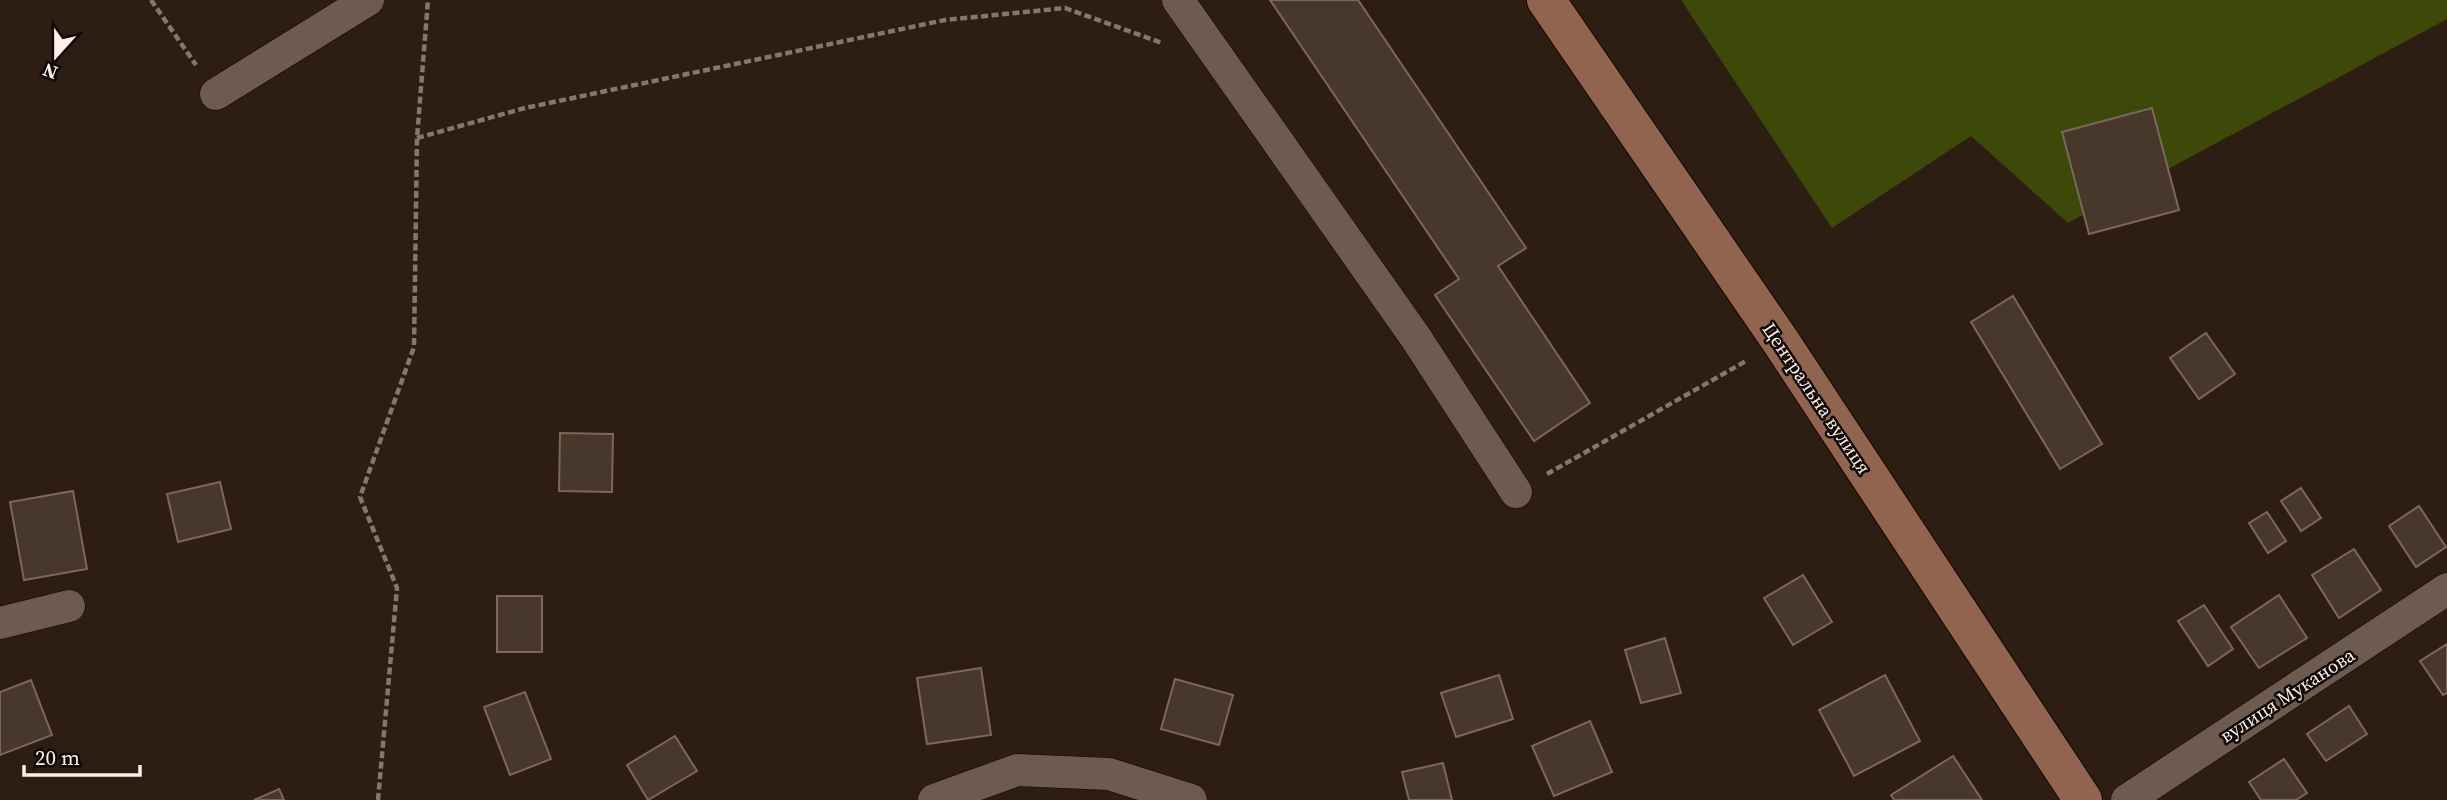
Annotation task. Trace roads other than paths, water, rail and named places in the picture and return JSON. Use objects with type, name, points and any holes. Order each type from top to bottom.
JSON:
[{"type":"main road","name":"Центральна вулиця","points":[[1546,0],[1781,342],[2083,800]]},
{"type":"street","points":[[216,94],[368,0]]},
{"type":"street","points":[[1178,0],[1416,338],[1516,492]]},
{"type":"street","name":"вулиця Муканова","points":[[2127,800],[2447,589]]},
{"type":"street","points":[[0,623],[68,606]]},
{"type":"street","points":[[934,800],[1017,770],[1109,774],[1191,800]]}]
